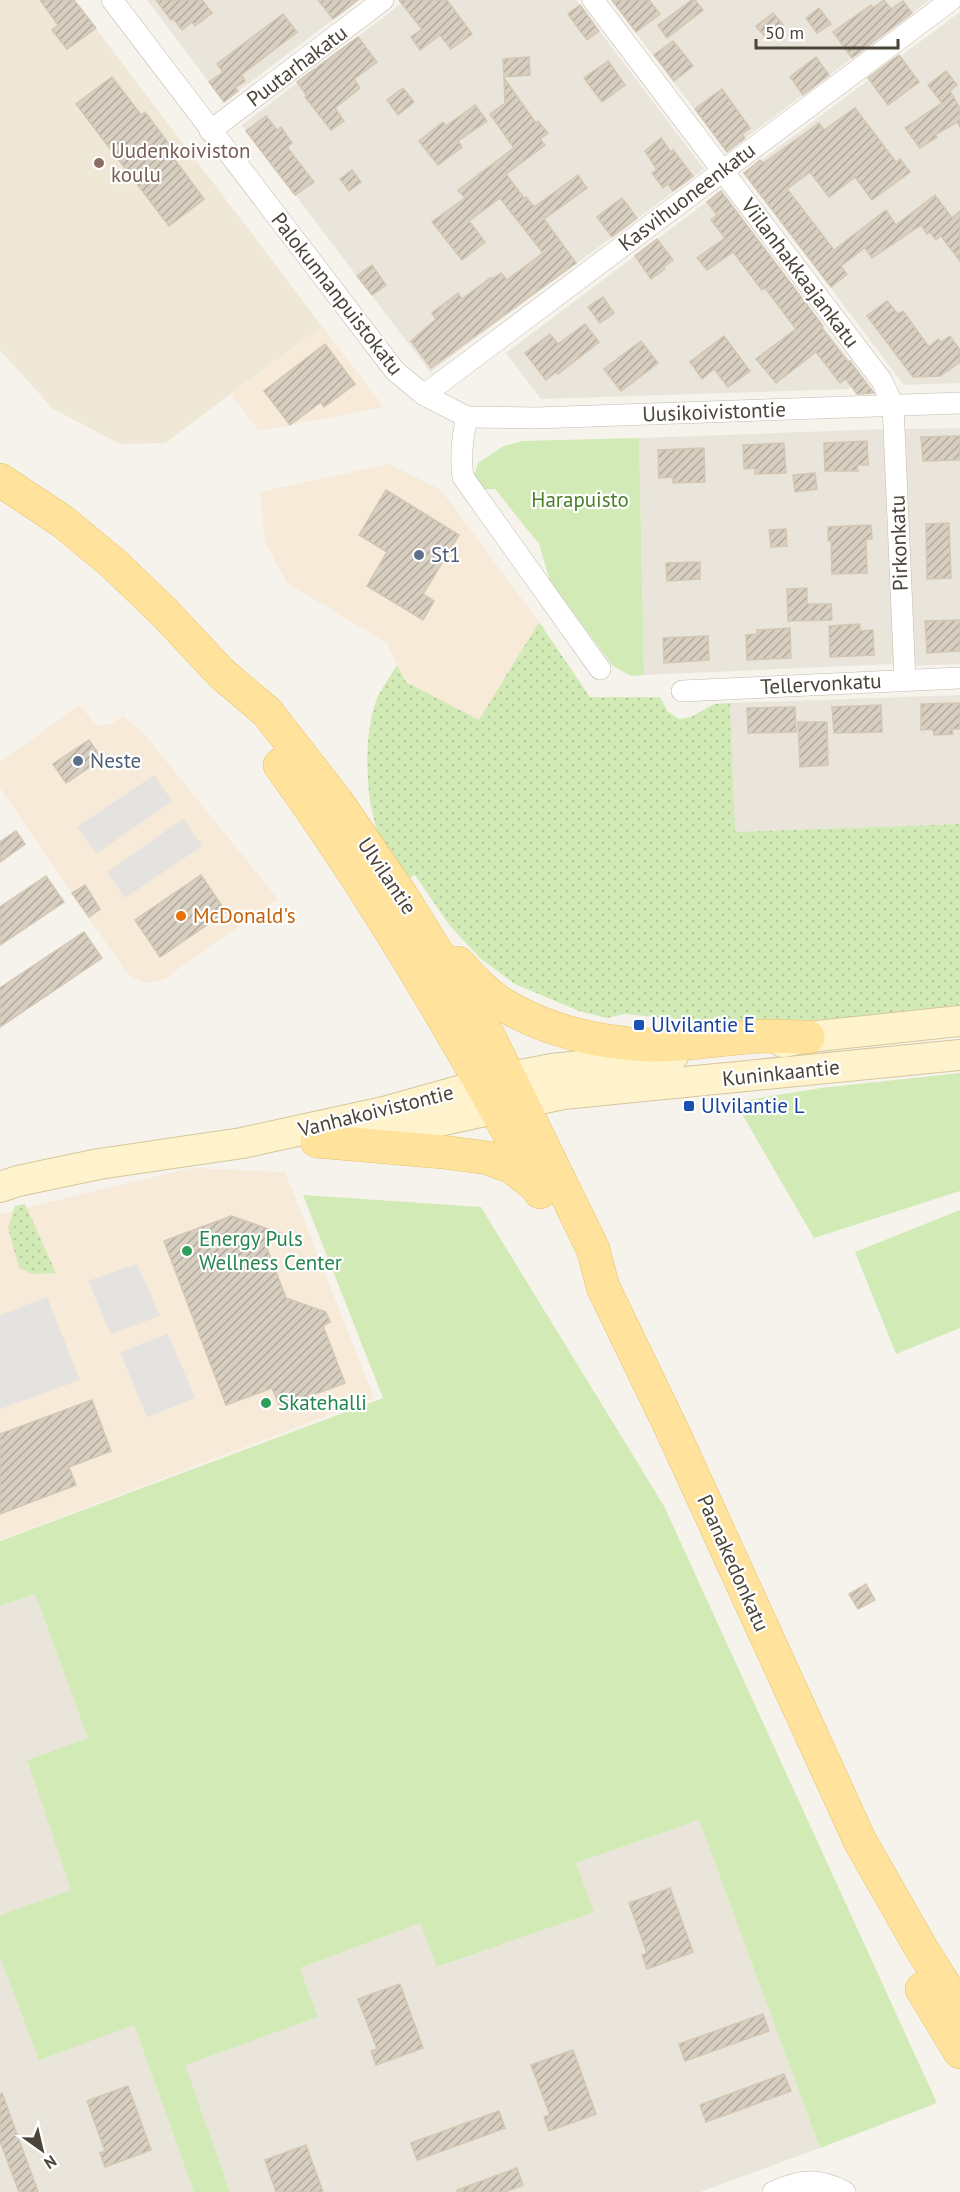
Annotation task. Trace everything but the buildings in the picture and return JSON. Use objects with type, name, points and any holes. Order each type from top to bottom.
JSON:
[{"type":"main road","name":"Ulvilantie","points":[[2,482],[62,521],[114,564],[165,612],[221,673],[267,712],[337,802],[402,895],[489,1037],[502,1093]]},
{"type":"main road","name":"Ulvilantie","points":[[221,673],[250,722],[321,821],[502,1093]]},
{"type":"main road","points":[[402,895],[480,986],[508,1007],[570,1033],[613,1042],[650,1045],[766,1036],[808,1037]]},
{"type":"main road","name":"Kuninkaantie","points":[[502,1093],[552,1069],[754,1048],[808,1037],[960,1022]]},
{"type":"main road","name":"Kuninkaantie","points":[[502,1093],[563,1094],[960,1055]]},
{"type":"main road","name":"Vanhakoivistontie","points":[[242,1143],[317,1141],[425,1125],[502,1093]]},
{"type":"main road","name":"Vanhakoivistontie","points":[[0,1186],[99,1164],[242,1143],[384,1112],[502,1093]]},
{"type":"main road","name":"Paanakedonkatu","points":[[502,1093],[538,1187],[576,1255],[603,1287]]},
{"type":"main road","name":"Paanakedonkatu","points":[[502,1093],[593,1249],[603,1287],[678,1442],[860,1842],[921,1948],[960,2010]]},
{"type":"main road","points":[[317,1141],[488,1158],[512,1167],[538,1187]]},
{"type":"main road","name":"Paanakedonkatu","points":[[860,1842],[873,1888],[896,1938],[922,1990],[960,2052]]},
{"type":"street","name":"Palokunnanpuistokatu","points":[[112,0],[375,348],[395,371],[424,395],[467,417]]},
{"type":"street","name":"Puutarhakatu","points":[[210,131],[383,0]]},
{"type":"street","name":"Viilanhakkaajankatu","points":[[593,0],[882,381],[893,405]]},
{"type":"street","name":"Kasvihuoneenkatu","points":[[424,395],[951,0]]},
{"type":"street","name":"Uusikoivistontie","points":[[467,417],[536,418],[960,403]]},
{"type":"street","name":"Pirkonkatu","points":[[893,405],[905,680]]},
{"type":"street","points":[[467,417],[462,435],[460,462],[463,477],[600,669]]},
{"type":"street","name":"Tellervonkatu","points":[[682,691],[960,678]]},
{"type":"street","points":[[773,2192],[791,2184],[812,2181],[828,2183],[845,2192]]},
{"type":"shaded area","name":"Uudenkoiviston koulu","points":[[0,0],[74,0],[322,326],[165,443],[120,444],[53,409],[0,350]]},
{"type":"shaded area","points":[[147,0],[359,0],[224,102]]},
{"type":"shaded area","points":[[406,0],[576,0],[704,169],[430,372],[242,125]]},
{"type":"shaded area","points":[[611,0],[929,0],[727,152]]},
{"type":"shaded area","points":[[960,12],[960,383],[904,385],[744,173]]},
{"type":"shaded area","points":[[721,191],[862,377],[850,389],[541,399],[506,353]]},
{"type":"shaded area","points":[[322,326],[384,407],[259,431],[231,395]]},
{"type":"shaded area","points":[[960,428],[960,664],[912,666],[905,429]]},
{"type":"shaded area","points":[[886,429],[894,664],[644,675],[639,438]]},
{"type":"shaded area","points":[[389,464],[441,490],[539,622],[479,721],[405,681],[387,643],[287,583],[265,542],[260,492]]},
{"type":"shaded area","points":[[960,695],[960,824],[735,832],[730,703]]},
{"type":"shaded area","points":[[80,705],[96,726],[111,724],[123,716],[145,735],[278,899],[164,979],[146,983],[128,975],[0,788],[0,762]]},
{"type":"shaded area","points":[[154,775],[172,801],[96,854],[77,827]]},
{"type":"shaded area","points":[[183,819],[202,846],[125,898],[107,872]]},
{"type":"shaded area","points":[[191,1168],[285,1172],[374,1398],[0,1540],[0,1214]]},
{"type":"shaded area","points":[[137,1264],[160,1316],[111,1334],[88,1281]]},
{"type":"shaded area","points":[[47,1297],[80,1380],[0,1409],[0,1315]]},
{"type":"shaded area","points":[[168,1334],[195,1398],[147,1417],[120,1352]]},
{"type":"shaded area","points":[[35,1594],[88,1738],[27,1760],[72,1890],[0,1915],[0,1606]]},
{"type":"shaded area","points":[[699,1820],[820,2148],[700,2192],[230,2192],[184,2065],[318,2017],[300,1968],[420,1923],[438,1967],[593,1912],[576,1863]]},
{"type":"shaded area","points":[[0,1957],[134,2025],[194,2192],[0,2192]]},
{"type":"green space","name":"Harapuisto","points":[[639,438],[644,675],[631,676],[613,666],[550,581],[539,544],[495,489],[480,490],[474,476],[478,463],[504,446],[522,441]]},
{"type":"green space","points":[[539,622],[590,697],[660,697],[668,712],[679,719],[691,717],[714,704],[730,703],[735,832],[960,824],[960,1008],[723,1033],[689,1030],[677,1019],[624,1014],[607,1018],[579,1011],[515,984],[481,959],[450,926],[415,875],[408,879],[377,831],[369,793],[369,730],[378,696],[397,665],[406,682],[479,720]]},
{"type":"green space","points":[[960,1073],[960,1191],[814,1238],[735,1102],[821,1088]]},
{"type":"green space","points":[[303,1195],[481,1207],[664,1506],[937,2103],[820,2148],[699,1820],[576,1863],[594,1912],[437,1967],[420,1923],[300,1968],[318,2017],[185,2065],[230,2192],[194,2192],[134,2025],[39,2060],[0,1957],[0,1915],[71,1890],[27,1760],[88,1738],[35,1594],[0,1606],[0,1541],[383,1398]]},
{"type":"green space","points":[[25,1204],[56,1273],[31,1274],[19,1267],[8,1228],[15,1206]]},
{"type":"green space","points":[[960,1210],[960,1328],[896,1354],[855,1252]]},
{"type":"place","name":"Uudenkoiviston koulu","points":[[99,163]]},
{"type":"place","name":"St1","points":[[419,555]]},
{"type":"place","name":"Neste","points":[[78,761]]},
{"type":"place","name":"McDonald's","points":[[181,916]]},
{"type":"place","name":"Ulvilantie E","points":[[639,1025]]},
{"type":"place","name":"Ulvilantie L","points":[[689,1106]]},
{"type":"place","name":"Energy Puls Wellness Center","points":[[187,1251]]},
{"type":"place","name":"Skatehalli","points":[[266,1403]]}]
